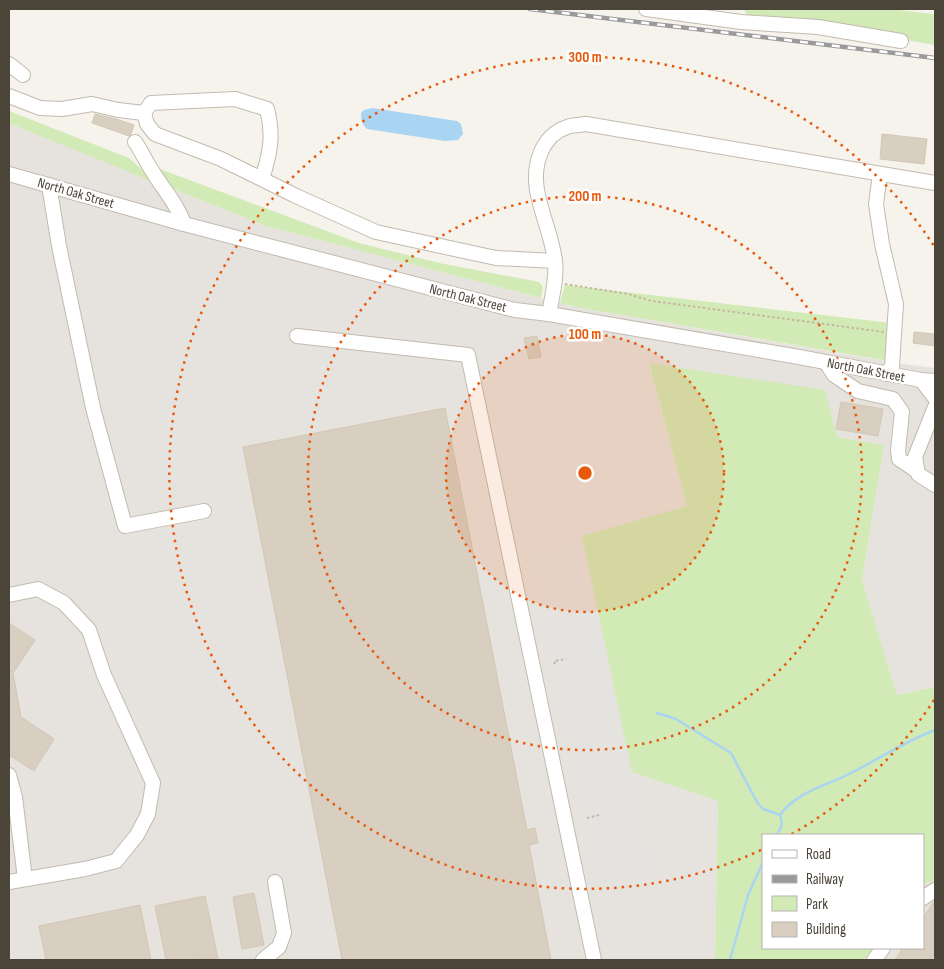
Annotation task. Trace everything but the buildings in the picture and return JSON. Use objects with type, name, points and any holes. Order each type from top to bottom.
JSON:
[{"type":"street","points":[[646,9],[739,15],[901,41]]},
{"type":"street","points":[[9,64],[22,75]]},
{"type":"street","points":[[9,96],[40,108],[62,109],[92,104],[144,113]]},
{"type":"street","points":[[262,179],[270,153],[271,122],[267,109],[235,99],[151,103],[144,113],[146,124],[156,134],[221,159],[262,179],[376,232],[496,258],[555,261]]},
{"type":"street","points":[[549,314],[556,282],[555,261],[552,239],[539,201],[536,175],[542,149],[550,137],[570,126],[586,124],[935,183]]},
{"type":"street","points":[[134,142],[180,212],[184,224]]},
{"type":"street","name":"North Oak Street","points":[[9,174],[184,224],[506,308],[935,381]]},
{"type":"street","points":[[880,174],[876,204],[882,244],[896,304],[892,366],[887,374]]},
{"type":"street","points":[[49,185],[93,408],[125,526],[204,511]]},
{"type":"street","points":[[297,336],[468,355],[594,960]]},
{"type":"street","points":[[826,362],[834,376],[858,391],[893,400],[902,412],[898,450],[900,459],[935,485]]},
{"type":"street","points":[[921,380],[935,398]]},
{"type":"street","points":[[917,471],[915,458],[935,407]]},
{"type":"street","points":[[9,595],[38,590],[64,603],[89,630],[104,675],[153,783],[148,814],[137,835],[116,861],[85,869],[9,882]]},
{"type":"street","points":[[9,775],[15,797],[25,879]]},
{"type":"street","points":[[263,960],[280,947],[284,933],[275,882]]},
{"type":"street","points":[[924,897],[935,890]]},
{"type":"street","points":[[874,960],[882,949]]},
{"type":"path","points":[[556,282],[628,294],[652,301],[878,332],[895,332]]},
{"type":"path","points":[[555,664],[554,661],[566,659]]},
{"type":"path","points":[[587,818],[599,815]]},
{"type":"shaded area","points":[[9,123],[266,226],[575,307],[896,363],[935,368],[935,687],[897,695],[862,580],[884,445],[837,437],[649,364],[687,506],[632,772],[718,801],[715,960],[9,960]]},
{"type":"shaded area","points":[[582,544],[653,883],[641,886],[627,877],[601,884],[559,685],[563,684],[559,664],[554,665],[530,554]]},
{"type":"shaded area","points":[[935,880],[935,960],[863,960],[872,949],[924,949],[924,884]]},
{"type":"green space","points":[[744,9],[889,9],[935,14],[935,45],[835,28],[749,19]]},
{"type":"green space","points":[[9,111],[129,158],[156,183],[9,123]]},
{"type":"green space","points":[[157,168],[359,243],[439,263],[539,282],[543,287],[541,298],[266,226],[171,188]]},
{"type":"green space","points":[[565,285],[891,323],[888,361],[575,307],[560,303]]},
{"type":"green space","points":[[649,363],[825,390],[837,437],[884,445],[862,580],[897,695],[935,687],[935,880],[924,884],[924,834],[762,834],[762,949],[872,949],[863,960],[715,960],[718,801],[632,772],[582,536],[687,506]]},
{"type":"water","points":[[372,108],[457,121],[461,124],[463,134],[458,140],[445,141],[367,129],[362,122],[361,113]]},
{"type":"waterway","points":[[657,713],[676,719],[731,753],[757,802],[763,809],[780,815]]},
{"type":"waterway","points":[[777,834],[781,826],[780,815],[804,794],[844,777],[914,739],[935,730]]},
{"type":"waterway","points":[[730,960],[748,895],[762,864]]},
{"type":"railway","points":[[530,9],[935,58]]}]
